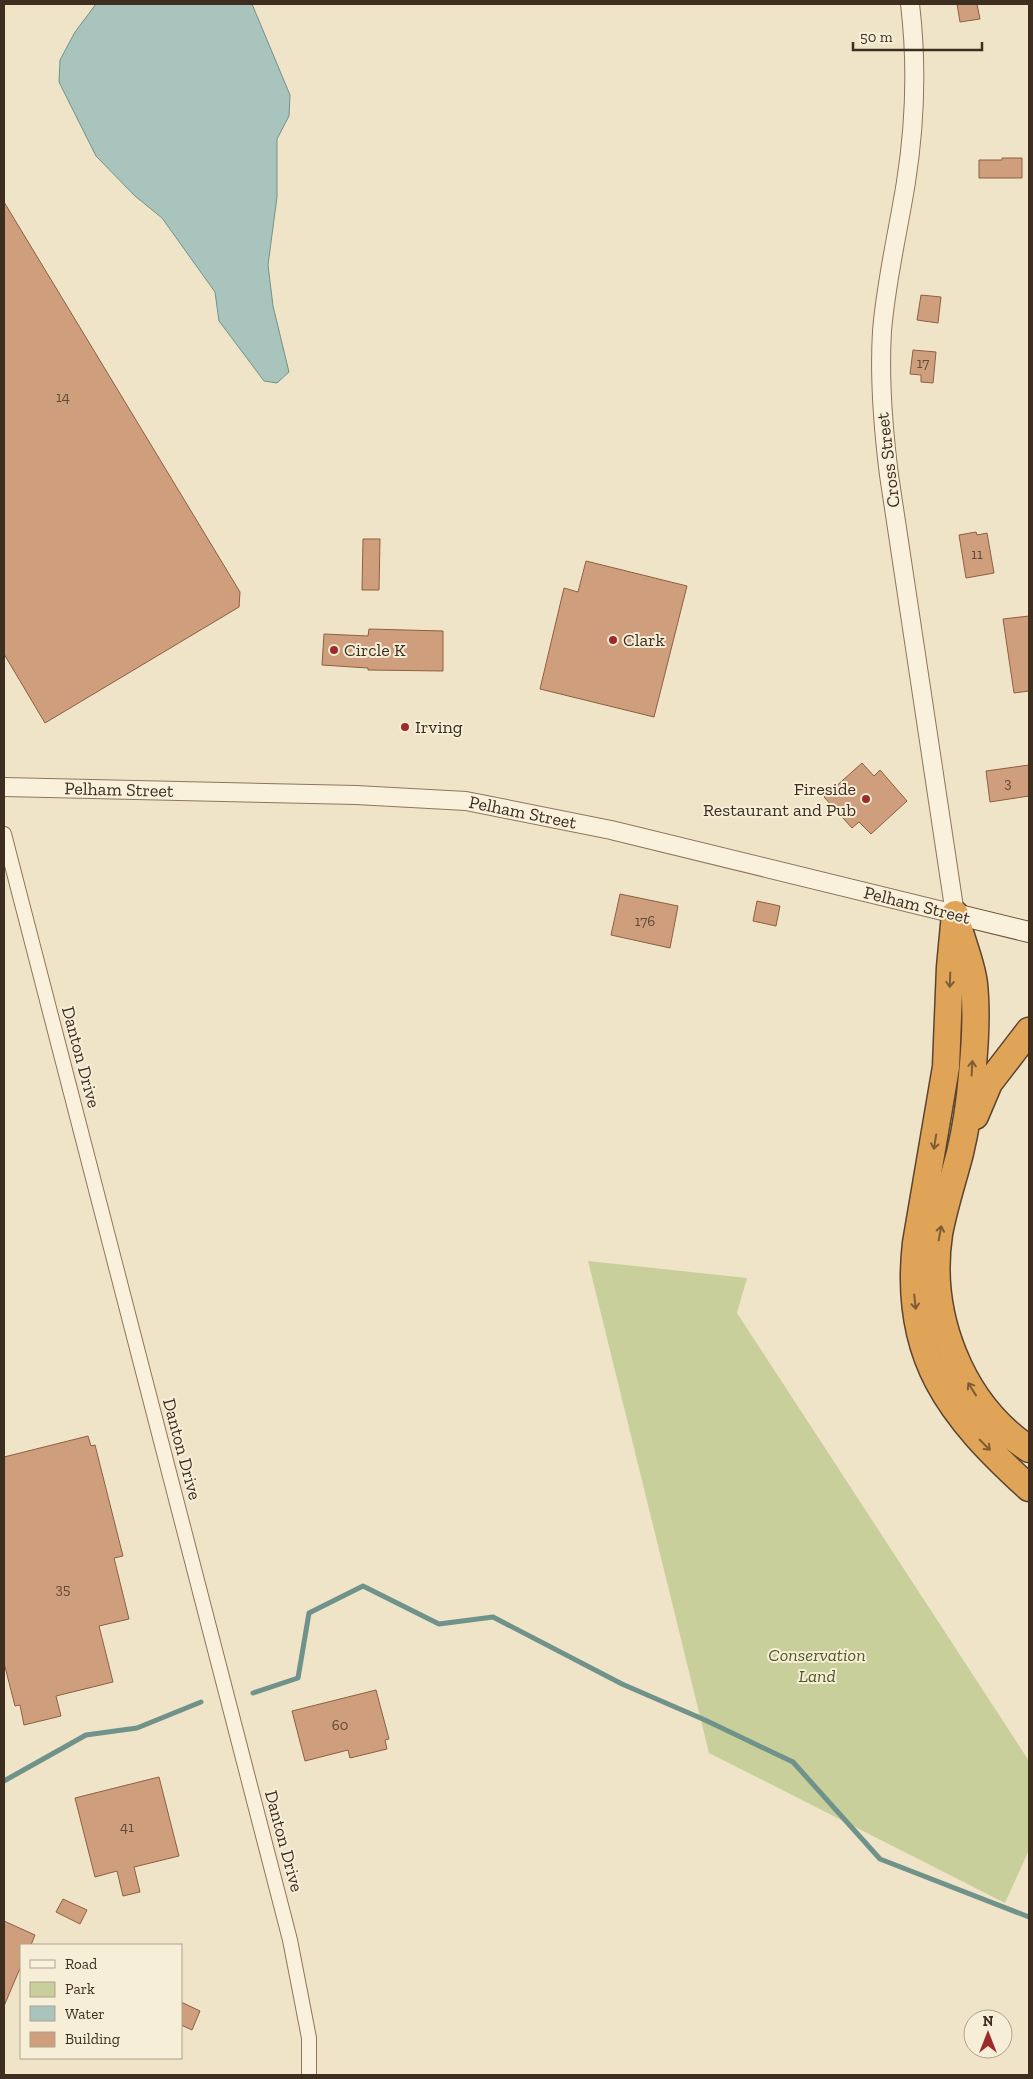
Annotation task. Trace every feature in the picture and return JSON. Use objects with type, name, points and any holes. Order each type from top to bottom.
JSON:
[{"type":"highway","points":[[955,914],[974,984],[972,1075],[960,1151],[943,1217],[937,1257],[938,1297],[944,1328],[952,1351],[975,1394],[1006,1430],[1029,1449]]},
{"type":"highway","points":[[955,914],[950,968],[946,1068],[913,1264],[915,1306],[924,1347],[946,1398],[972,1432],[1029,1488]]},
{"type":"highway","points":[[960,1151],[989,1083],[1029,1031]]},
{"type":"main road","name":"Pelham Street","points":[[955,914],[1029,932]]},
{"type":"street","name":"Cross Street","points":[[910,4],[914,53],[911,127],[906,181],[885,306],[881,354],[882,402],[889,475],[955,914]]},
{"type":"street","name":"Pelham Street","points":[[4,787],[366,795],[466,801],[611,830],[955,914]]},
{"type":"street","name":"Danton Drive","points":[[4,834],[290,1940],[309,2038],[310,2075]]},
{"type":"green space","name":"Conservation Land","points":[[588,1261],[747,1278],[737,1313],[1029,1761],[1029,1850],[1005,1903],[709,1753]]},
{"type":"water","points":[[96,4],[252,4],[290,95],[289,116],[277,139],[277,197],[268,265],[273,306],[289,372],[277,383],[264,381],[219,321],[215,292],[162,218],[135,196],[96,156],[59,82],[60,60],[75,32]]},
{"type":"building","points":[[957,4],[977,4],[980,19],[960,22]]},
{"type":"building","points":[[1002,158],[1022,158],[1022,178],[979,178],[979,160],[1002,160]]},
{"type":"building","points":[[4,202],[240,592],[239,607],[45,723],[4,654]]},
{"type":"building","points":[[921,295],[941,297],[938,323],[917,320]]},
{"type":"building","points":[[913,350],[936,352],[933,383],[921,382],[921,375],[910,374]]},
{"type":"building","points":[[976,532],[977,535],[987,533],[994,573],[966,578],[959,535]]},
{"type":"building","points":[[363,539],[380,539],[379,590],[362,590]]},
{"type":"building","name":"Clark","points":[[586,561],[687,586],[654,717],[540,689],[564,588],[578,592]]},
{"type":"building","points":[[1029,616],[1029,691],[1014,693],[1003,619]]},
{"type":"building","name":"Circle K","points":[[369,629],[443,631],[443,671],[368,670],[368,668],[322,665],[324,634],[368,636]]},
{"type":"building","name":"Fireside Restaurant and Pub","points":[[862,763],[874,776],[880,770],[907,801],[871,834],[859,822],[852,828],[824,797]]},
{"type":"building","points":[[1029,765],[1029,796],[990,802],[986,771]]},
{"type":"building","points":[[620,894],[678,906],[670,948],[611,935]]},
{"type":"building","points":[[757,901],[780,906],[776,926],[753,921]]},
{"type":"building","points":[[88,1436],[91,1446],[95,1445],[123,1556],[114,1558],[129,1619],[99,1626],[113,1682],[56,1696],[61,1716],[24,1725],[20,1705],[15,1706],[4,1663],[4,1457]]},
{"type":"building","points":[[376,1690],[389,1739],[385,1740],[387,1749],[350,1758],[348,1750],[305,1761],[292,1711]]},
{"type":"building","points":[[159,1777],[179,1856],[134,1867],[140,1892],[123,1896],[117,1871],[95,1877],[75,1798]]},
{"type":"building","points":[[63,1899],[87,1910],[80,1924],[56,1912]]},
{"type":"building","points":[[4,1921],[35,1935],[31,1944],[20,1944],[20,1968],[4,2006]]},
{"type":"building","points":[[182,2002],[200,2011],[192,2030],[182,2025]]},
{"type":"waterway","points":[[253,1693],[298,1678],[309,1613],[363,1586],[439,1624],[493,1617],[622,1684],[705,1720],[793,1762],[880,1859],[1029,1917]]},
{"type":"waterway","points":[[4,1781],[86,1735],[137,1728],[201,1702]]},
{"type":"place","name":"Clark","points":[[613,640]]},
{"type":"place","name":"Circle K","points":[[334,650]]},
{"type":"place","name":"Irving","points":[[405,727]]},
{"type":"place","name":"Fireside Restaurant and Pub","points":[[866,799]]}]
